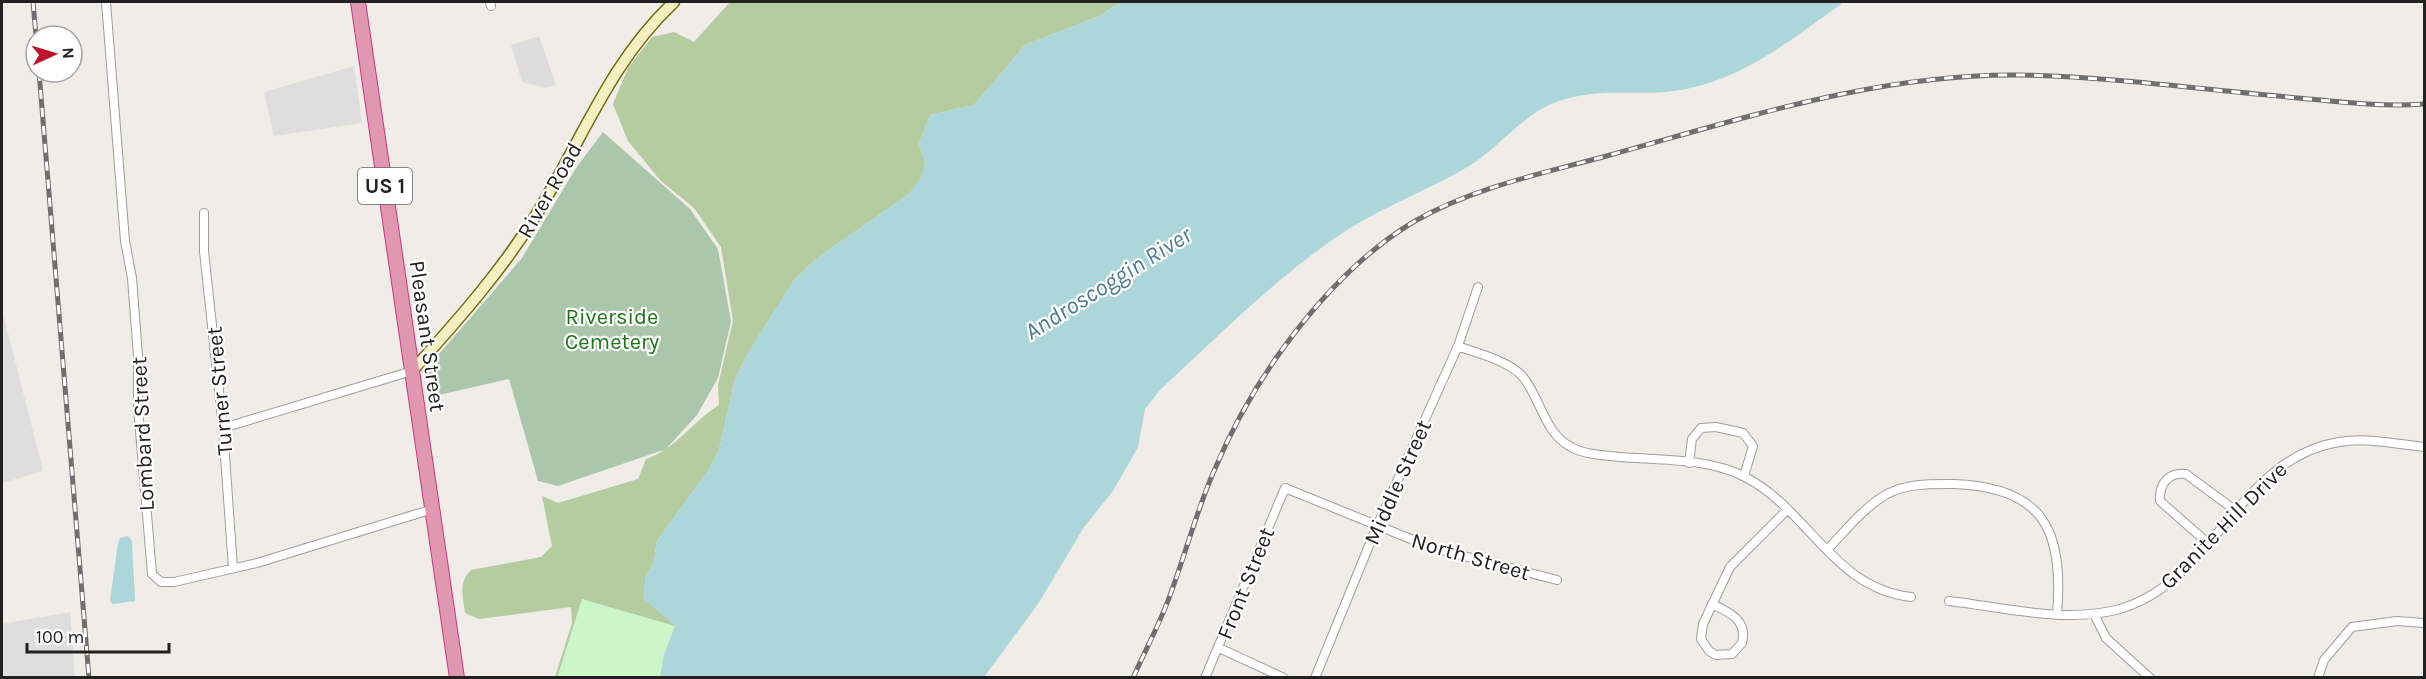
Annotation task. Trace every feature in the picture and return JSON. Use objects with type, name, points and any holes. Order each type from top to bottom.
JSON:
[{"type":"highway","name":"Pleasant Street","points":[[358,2],[458,678]]},
{"type":"street","name":"Lombard Street","points":[[106,2],[125,241],[132,278],[138,356],[138,407],[152,574],[161,582],[174,582],[233,568],[433,509]]},
{"type":"street","name":"River Road","points":[[412,371],[484,289],[524,235],[624,57],[674,2]]},
{"type":"street","name":"Turner Street","points":[[204,213],[204,251],[223,428],[233,568]]},
{"type":"street","name":"Middle Street","points":[[1315,678],[1377,526],[1458,346],[1478,287]]},
{"type":"street","points":[[1458,346],[1516,370],[1527,383],[1557,436],[1573,448],[1603,455],[1689,463],[1719,468],[1744,476],[1787,510],[1854,576],[1880,591],[1911,597]]},
{"type":"street","points":[[223,428],[412,371]]},
{"type":"street","points":[[1689,463],[1692,439],[1696,433],[1707,426],[1743,433],[1753,446],[1744,476]]},
{"type":"street","name":"Granite Hill Drive","points":[[1949,601],[2057,614],[2094,614],[2118,610],[2148,597],[2170,583],[2271,473],[2285,461],[2307,450],[2354,440],[2424,447]]},
{"type":"street","points":[[2208,544],[2160,501],[2163,483],[2171,475],[2186,474],[2236,511]]},
{"type":"street","points":[[1827,550],[1876,501],[1905,487],[1941,484],[1991,487],[2024,502],[2034,510],[2049,531],[2055,543],[2060,571],[2057,614]]},
{"type":"street","name":"North Street","points":[[1285,488],[1433,548],[1557,580]]},
{"type":"street","name":"Front Street","points":[[1205,678],[1255,554],[1285,488]]},
{"type":"street","points":[[1712,604],[1735,615],[1743,628],[1742,643],[1732,654],[1716,655],[1709,651],[1701,639],[1703,624],[1712,604],[1730,567],[1787,510]]},
{"type":"street","points":[[2094,614],[2106,638],[2150,678]]},
{"type":"street","points":[[2318,678],[2324,660],[2352,627],[2397,621],[2424,623]]},
{"type":"street","points":[[1219,648],[1284,678]]},
{"type":"shaded area","points":[[539,36],[556,85],[546,88],[522,82],[511,45]]},
{"type":"shaded area","points":[[354,66],[362,123],[274,136],[264,92]]},
{"type":"shaded area","points":[[2,309],[43,471],[2,483]]},
{"type":"shaded area","points":[[70,612],[75,677],[2,677],[2,624]]},
{"type":"green space","points":[[730,2],[1121,2],[1099,16],[1025,45],[974,105],[930,115],[919,144],[925,162],[922,177],[910,193],[816,259],[794,280],[748,353],[735,379],[719,450],[709,469],[657,541],[654,561],[645,579],[675,626],[664,655],[660,677],[555,677],[572,623],[571,607],[479,619],[465,613],[464,580],[471,570],[541,557],[552,546],[542,496],[558,503],[638,479],[646,459],[666,449],[719,405],[718,385],[733,321],[721,247],[694,208],[661,181],[628,141],[613,104],[628,68],[652,37],[674,32],[694,42]]},
{"type":"green space","name":"Riverside Cemetery","points":[[603,132],[690,209],[718,249],[731,321],[718,378],[697,415],[666,449],[558,486],[538,481],[509,379],[434,396],[429,371],[433,361],[522,258],[576,168]]},
{"type":"green space","points":[[582,599],[675,626],[664,655],[660,677],[557,678]]},
{"type":"water","name":"Androscoggin River","points":[[1121,2],[1844,2],[1760,60],[1715,81],[1664,92],[1584,95],[1544,107],[1480,159],[1352,227],[1301,263],[1161,389],[1145,409],[1138,447],[1113,491],[1084,527],[1038,604],[984,677],[660,677],[664,655],[675,626],[643,598],[645,579],[654,561],[657,541],[709,469],[719,450],[735,379],[748,353],[794,280],[816,259],[910,193],[921,177],[925,163],[919,144],[930,115],[974,105],[1025,45],[1099,16]]},
{"type":"water","points":[[128,536],[132,541],[135,601],[113,604],[110,601],[118,543],[120,538]]},
{"type":"railway","points":[[33,2],[35,24]]},
{"type":"railway","points":[[1133,678],[1165,608],[1214,471],[1237,423],[1264,376],[1312,311],[1344,277],[1396,233],[1438,209],[1510,182],[1762,113],[1813,100],[1916,81],[1968,76],[2056,76],[2345,102],[2392,105],[2424,104]]},
{"type":"railway","points":[[40,84],[89,678]]}]
